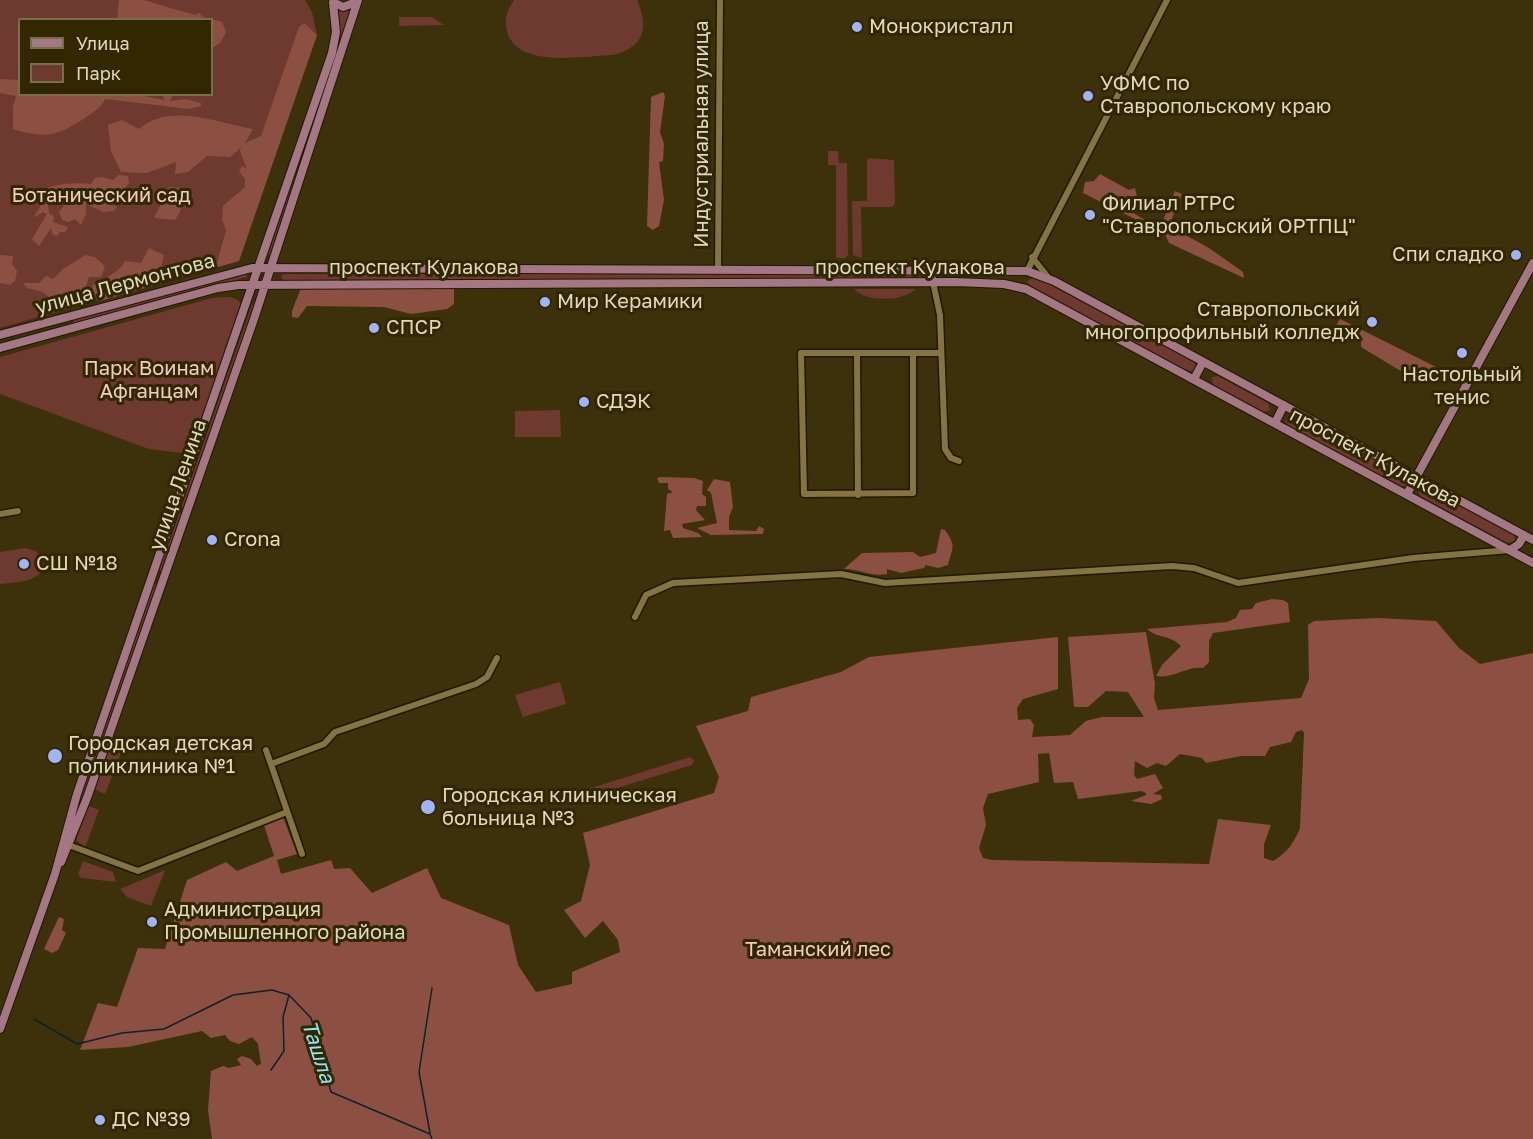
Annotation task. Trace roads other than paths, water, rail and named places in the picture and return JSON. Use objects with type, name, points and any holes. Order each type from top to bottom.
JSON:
[{"type":"main road","points":[[332,1],[343,7],[358,1]]},
{"type":"main road","name":"улица Ленина","points":[[0,1029],[55,874],[332,53],[336,32],[332,1]]},
{"type":"main road","name":"улица Ленина","points":[[65,844],[265,285],[358,1]]},
{"type":"main road","points":[[1407,494],[1533,263]]},
{"type":"main road","name":"проспект Кулакова","points":[[259,268],[1016,270],[1029,264],[1054,281],[1533,540]]},
{"type":"main road","points":[[1021,287],[1029,264]]},
{"type":"main road","name":"улица Лермонтова","points":[[0,335],[245,269],[259,268]]},
{"type":"main road","name":"проспект Кулакова","points":[[254,285],[933,282],[1000,283],[1021,287],[1533,563]]},
{"type":"main road","name":"улица Лермонтова","points":[[0,348],[218,288],[254,285]]},
{"type":"main road","points":[[69,317],[73,329]]},
{"type":"main road","points":[[1194,379],[1203,362]]},
{"type":"main road","points":[[1275,423],[1284,405]]},
{"type":"main road","points":[[1510,550],[1519,544],[1524,535]]},
{"type":"street","name":"Индустриальная улица","points":[[718,269],[720,0]]},
{"type":"street","points":[[1054,281],[1038,267],[1029,264],[1167,0]]},
{"type":"street","points":[[1037,246],[1038,267]]},
{"type":"street","points":[[933,268],[933,282],[940,315],[945,448],[951,458],[959,460]]},
{"type":"street","points":[[913,353],[913,493],[804,494],[801,353],[941,352]]},
{"type":"street","points":[[857,353],[858,495]]},
{"type":"street","points":[[0,514],[18,511]]},
{"type":"street","points":[[634,617],[646,595],[673,583],[841,574],[885,583],[1185,566],[1238,583],[1413,558],[1510,550]]},
{"type":"street","points":[[271,764],[324,744],[335,732],[482,682],[497,658]]},
{"type":"street","points":[[266,750],[302,854]]},
{"type":"street","points":[[65,844],[138,870],[287,812]]},
{"type":"waterway","points":[[430,1133],[419,1072],[432,988]]},
{"type":"waterway","name":"Ташла","points":[[34,1019],[77,1044],[122,1033],[164,1029],[233,995],[272,990],[289,995],[311,1018],[331,1092],[430,1134],[432,1139]]},
{"type":"waterway","points":[[271,1070],[284,1051],[283,1017],[289,995]]},
{"type":"place","name":"Монокристалл","points":[[857,27]]},
{"type":"place","name":"УФМС по Ставропольскому краю","points":[[1088,96]]},
{"type":"place","name":"Филиал РТРС \"Ставропольский ОРТПЦ\"","points":[[1090,215]]},
{"type":"place","name":"Спи сладко","points":[[1516,255]]},
{"type":"place","name":"Мир Керамики","points":[[545,302]]},
{"type":"place","name":"Ставропольский многопрофильный колледж","points":[[1372,322]]},
{"type":"place","name":"СПСР","points":[[374,328]]},
{"type":"place","name":"Настольный тенис","points":[[1462,353]]},
{"type":"place","name":"СДЭК","points":[[584,402]]},
{"type":"place","name":"Crona","points":[[212,540]]},
{"type":"place","name":"СШ №18","points":[[24,564]]},
{"type":"place","name":"Городская детская поликлиника №1","points":[[55,756]]},
{"type":"place","name":"Городская клиническая больница №3","points":[[428,807]]},
{"type":"place","name":"Администрация Промышленного района","points":[[152,922]]},
{"type":"place","name":"ДС №39","points":[[100,1120]]},
{"type":"park label","name":"Ботанический сад","points":[[101,196]]},
{"type":"park label","name":"Парк Воинам Афганцам","points":[[149,380]]},
{"type":"park label","name":"Таманский лес","points":[[818,950]]}]
